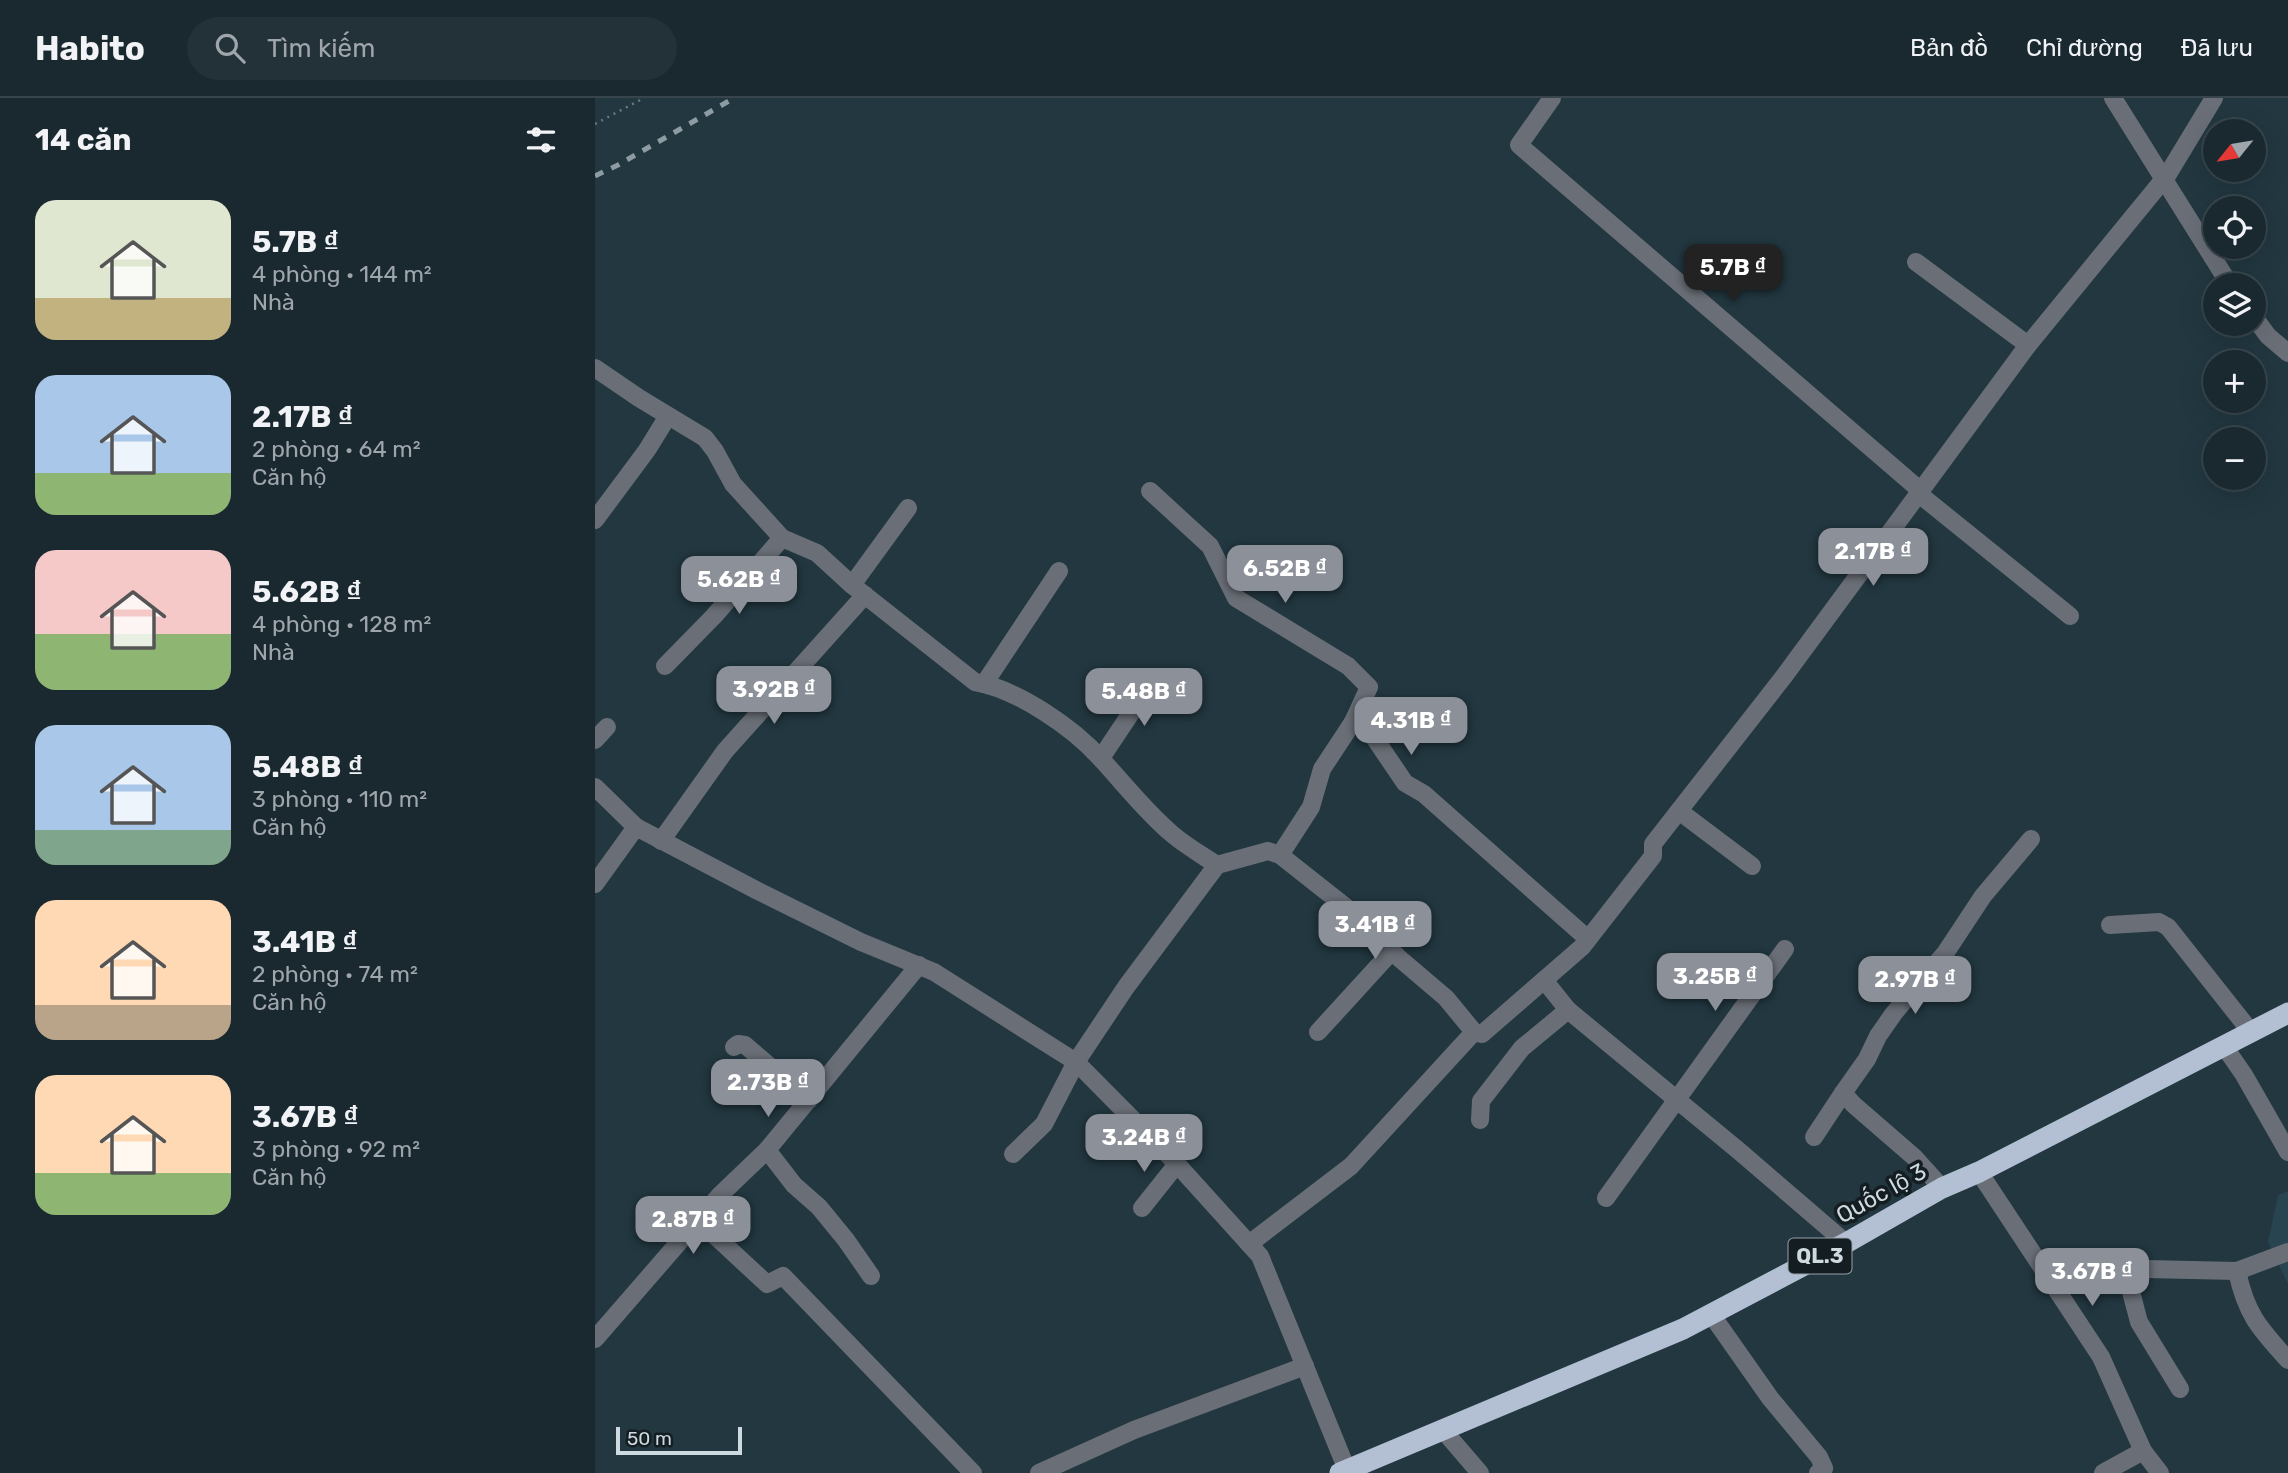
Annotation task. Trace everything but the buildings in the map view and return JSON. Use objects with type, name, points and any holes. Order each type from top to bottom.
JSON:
[{"type":"highway","name":"Quốc lộ 3","points":[[1344,1471],[1683,1329],[1846,1243],[1942,1188],[1979,1172],[2288,1013]]},
{"type":"street","points":[[1552,98],[1519,145],[1920,492],[2070,616]]},
{"type":"street","points":[[2113,98],[2222,273]]},
{"type":"street","points":[[1013,1154],[1044,1124],[1076,1062],[1126,987],[1217,865],[1268,851],[1280,855],[1361,919],[1392,951],[1446,998],[1474,1031],[1482,1034],[1544,980],[1588,939],[1653,856],[1653,844],[1784,675],[2028,345],[2163,181],[2214,98]]},
{"type":"street","points":[[1916,262],[2028,345]]},
{"type":"street","points":[[2266,333],[2288,354]]},
{"type":"street","points":[[595,369],[705,438],[733,484],[782,538],[817,553],[975,682],[1027,703],[1076,735],[1173,835],[1217,865]]},
{"type":"street","points":[[595,520],[647,450],[667,416]]},
{"type":"street","points":[[1150,491],[1210,546],[1236,598],[1348,666],[1369,687],[1353,722],[1322,769],[1311,807],[1280,855]]},
{"type":"street","points":[[661,841],[725,751],[859,590],[908,508]]},
{"type":"street","points":[[665,666],[714,616],[782,538]]},
{"type":"street","points":[[983,684],[1059,571]]},
{"type":"street","points":[[1101,758],[1155,677]]},
{"type":"street","points":[[1353,722],[1367,727],[1405,783],[1424,794],[1588,939]]},
{"type":"street","points":[[595,787],[636,827],[861,942],[934,972],[1076,1062],[1177,1164],[1260,1256],[1344,1471]]},
{"type":"street","points":[[1679,811],[1752,866]]},
{"type":"street","points":[[595,884],[636,827]]},
{"type":"street","points":[[1814,1137],[1867,1059],[1894,1013],[1946,952],[1983,896],[2031,839]]},
{"type":"street","points":[[2110,925],[2159,922],[2168,927],[2251,1032]]},
{"type":"street","points":[[1606,1198],[1786,949]]},
{"type":"street","points":[[1318,1032],[1392,951]]},
{"type":"street","points":[[595,1339],[720,1195],[767,1150],[919,965]]},
{"type":"street","points":[[1544,980],[1567,1010],[1846,1243]]},
{"type":"street","points":[[1479,1120],[1481,1101],[1522,1048],[1567,1010]]},
{"type":"street","points":[[1249,1244],[1351,1166],[1474,1031]]},
{"type":"street","points":[[734,1047],[738,1044],[745,1045],[810,1100]]},
{"type":"street","points":[[2224,1046],[2244,1075],[2288,1152]]},
{"type":"street","points":[[1843,1093],[1914,1157],[1942,1188]]},
{"type":"street","points":[[767,1150],[794,1185],[826,1215],[871,1276]]},
{"type":"street","points":[[1142,1208],[1177,1164]]},
{"type":"street","points":[[1979,1172],[2101,1357],[2143,1451],[2160,1473]]},
{"type":"street","points":[[698,1220],[767,1284],[783,1276],[973,1473]]},
{"type":"street","points":[[2046,1273],[2077,1259],[2100,1268],[2237,1271],[2288,1252]]},
{"type":"street","points":[[2125,1269],[2139,1322],[2180,1389]]},
{"type":"street","points":[[2237,1271],[2242,1293],[2255,1322],[2288,1360]]},
{"type":"street","points":[[1711,1314],[1770,1398],[1819,1457],[1824,1468],[1818,1473]]},
{"type":"street","points":[[1039,1473],[1134,1430],[1305,1366]]},
{"type":"street","points":[[1443,1430],[1480,1473]]},
{"type":"street","points":[[2103,1473],[2143,1451]]},
{"type":"path","points":[[595,124],[644,98]]},
{"type":"shaded area","points":[[2288,1191],[2288,1284],[2268,1242],[2278,1195]]},
{"type":"railway","points":[[595,176],[734,98]]}]
